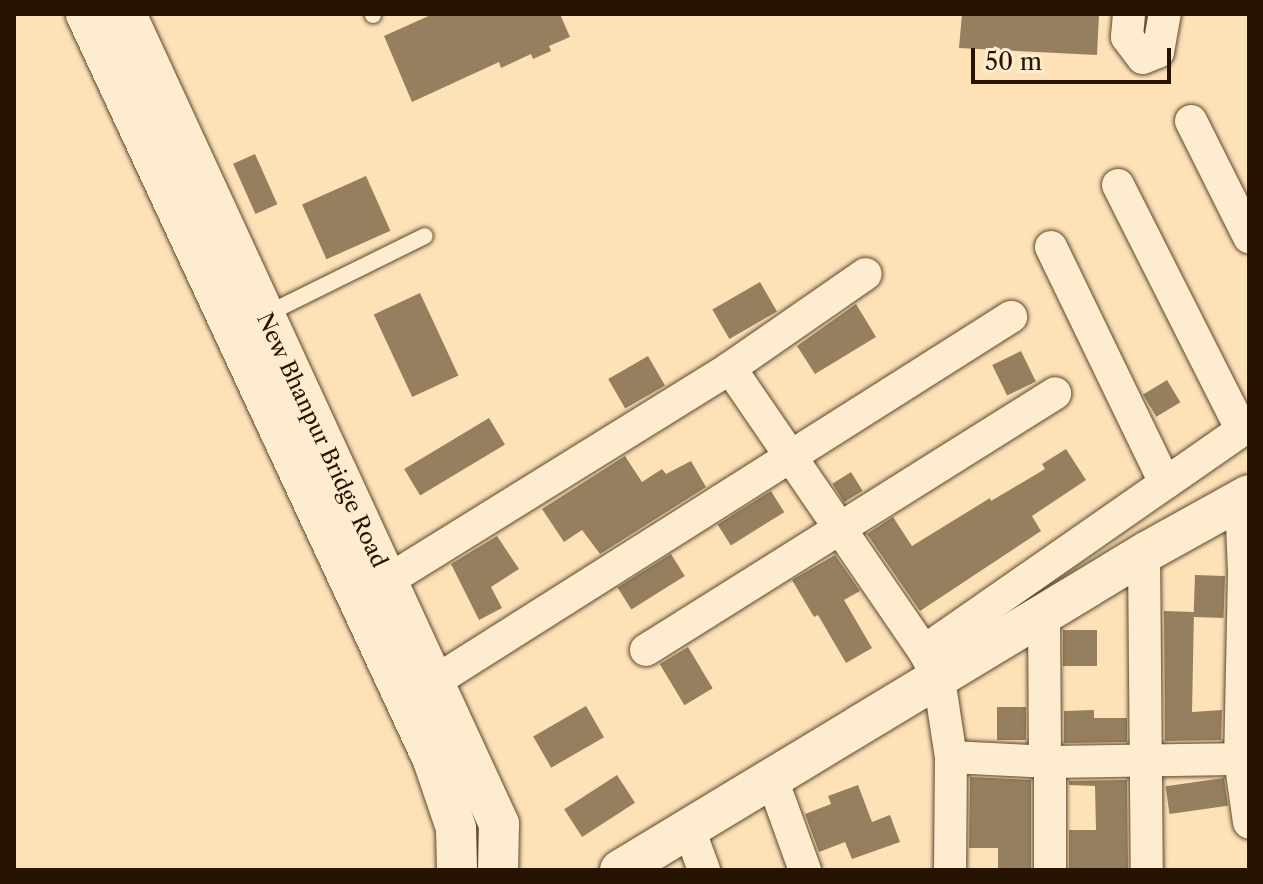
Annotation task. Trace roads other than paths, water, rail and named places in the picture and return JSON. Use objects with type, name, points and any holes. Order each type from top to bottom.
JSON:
[{"type":"street","name":"New Bhanpur Bridge Road","points":[[86,14],[433,760],[456,828],[457,870]]},
{"type":"street","name":"New Bhanpur Bridge Road","points":[[126,14],[499,824],[498,870]]},
{"type":"street","points":[[1129,14],[1127,37],[1143,58],[1158,52],[1165,14]]},
{"type":"street","points":[[1191,121],[1249,237]]},
{"type":"street","points":[[620,870],[772,779],[932,665],[1165,483],[1246,427],[1118,185]]},
{"type":"street","points":[[1051,247],[1165,483]]},
{"type":"street","points":[[387,581],[730,368],[866,274]]},
{"type":"street","points":[[434,682],[1011,317]]},
{"type":"street","points":[[730,368],[932,665],[951,757],[950,870]]},
{"type":"street","points":[[646,650],[842,530],[1055,393]]},
{"type":"street","points":[[932,665],[1044,615],[1144,554],[1245,498],[1245,759],[1249,822]]},
{"type":"street","points":[[1144,554],[1147,870]]},
{"type":"street","points":[[1044,615],[1050,870]]},
{"type":"street","points":[[951,757],[1048,761],[1245,759]]},
{"type":"street","points":[[772,779],[805,870]]},
{"type":"street","points":[[689,829],[704,870]]},
{"type":"lane","points":[[264,315],[425,236]]}]
